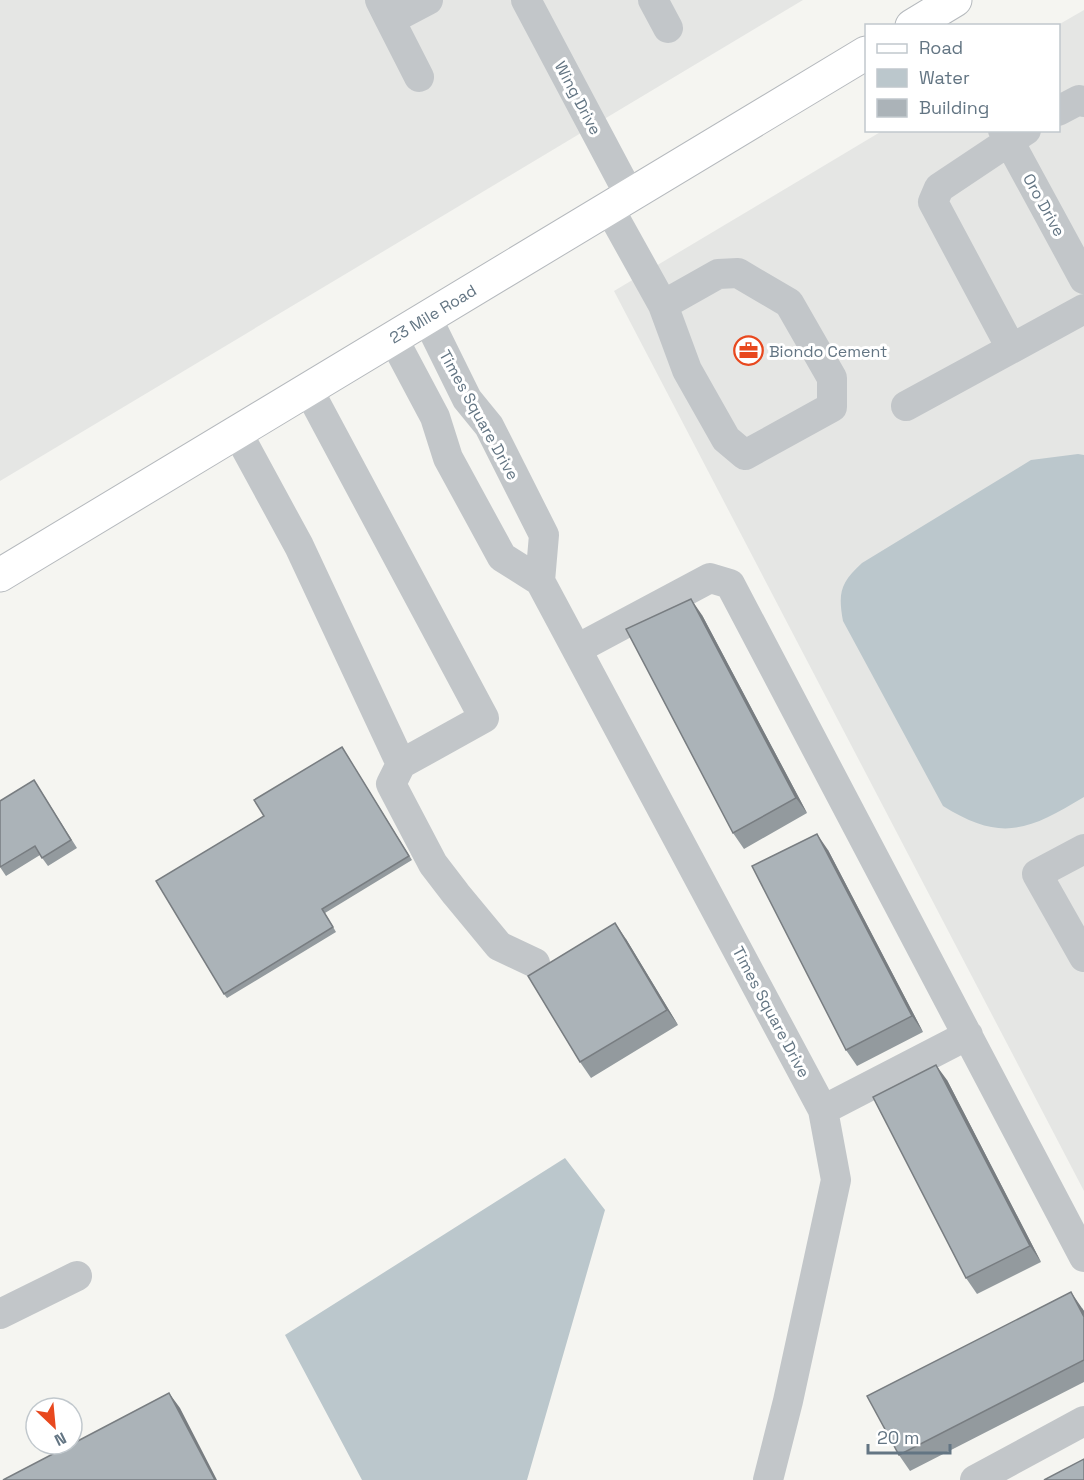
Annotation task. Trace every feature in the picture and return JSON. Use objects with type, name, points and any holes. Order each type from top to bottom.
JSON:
[{"type":"main road","points":[[917,24],[948,11]]},
{"type":"main road","name":"23 Mile Road","points":[[0,575],[865,54]]},
{"type":"street","points":[[419,77],[385,10],[428,0]]},
{"type":"street","name":"Wing Drive","points":[[526,0],[619,202],[663,305],[687,370],[726,439],[746,455],[832,407],[832,378],[789,303],[738,273],[718,274],[663,305]]},
{"type":"street","points":[[654,0],[668,28]]},
{"type":"street","points":[[1060,110],[1079,99],[1084,102]]},
{"type":"street","points":[[1011,348],[933,201],[939,188],[1013,134]]},
{"type":"street","name":"Oro Drive","points":[[1013,134],[1084,279]]},
{"type":"street","points":[[906,406],[1084,309]]},
{"type":"street","name":"Times Square Drive","points":[[426,318],[467,399],[489,426],[544,535],[540,581]]},
{"type":"street","name":"Times Square Drive","points":[[393,338],[435,417],[448,458],[502,557],[540,581],[823,1110],[836,1180],[788,1401],[774,1478]]},
{"type":"street","points":[[308,389],[484,718],[401,764],[392,784],[432,864],[499,946],[536,963]]},
{"type":"street","points":[[237,432],[299,546],[401,764]]},
{"type":"street","points":[[462,484],[507,462]]},
{"type":"street","points":[[577,649],[710,578],[730,584],[1084,1257]]},
{"type":"street","points":[[1084,849],[1037,874],[1084,957]]},
{"type":"street","points":[[823,1110],[968,1035]]},
{"type":"street","points":[[0,1314],[77,1276]]},
{"type":"street","points":[[975,1480],[1084,1420]]},
{"type":"shaded area","points":[[0,0],[803,0],[0,481]]},
{"type":"shaded area","points":[[1084,10],[1084,1191],[614,291],[880,132],[1060,132],[1060,24]]},
{"type":"water","points":[[1084,455],[1084,797],[1047,818],[1031,824],[1015,828],[982,825],[943,806],[843,621],[842,589],[862,563],[1031,460]]},
{"type":"water","points":[[565,1158],[605,1210],[527,1480],[362,1480],[285,1335]]},
{"type":"building","points":[[691,599],[796,798],[733,833],[626,629]]},
{"type":"building","points":[[342,747],[409,856],[322,909],[333,927],[224,994],[156,881],[264,816],[254,800]]},
{"type":"building","points":[[34,780],[71,840],[42,858],[35,846],[0,867],[0,801]]},
{"type":"building","points":[[817,834],[912,1016],[846,1050],[752,866]]},
{"type":"building","points":[[615,923],[667,1010],[580,1062],[528,976]]},
{"type":"building","points":[[936,1065],[1030,1246],[966,1278],[873,1097]]},
{"type":"building","points":[[1071,1292],[1084,1317],[1084,1360],[899,1455],[867,1396]]},
{"type":"building","points":[[169,1393],[215,1480],[3,1480],[49,1456],[84,1456],[84,1438]]},
{"type":"building","points":[[1084,1459],[1084,1480],[1044,1480]]},
{"type":"place","name":"Biondo Cement","points":[[748,351]]}]
